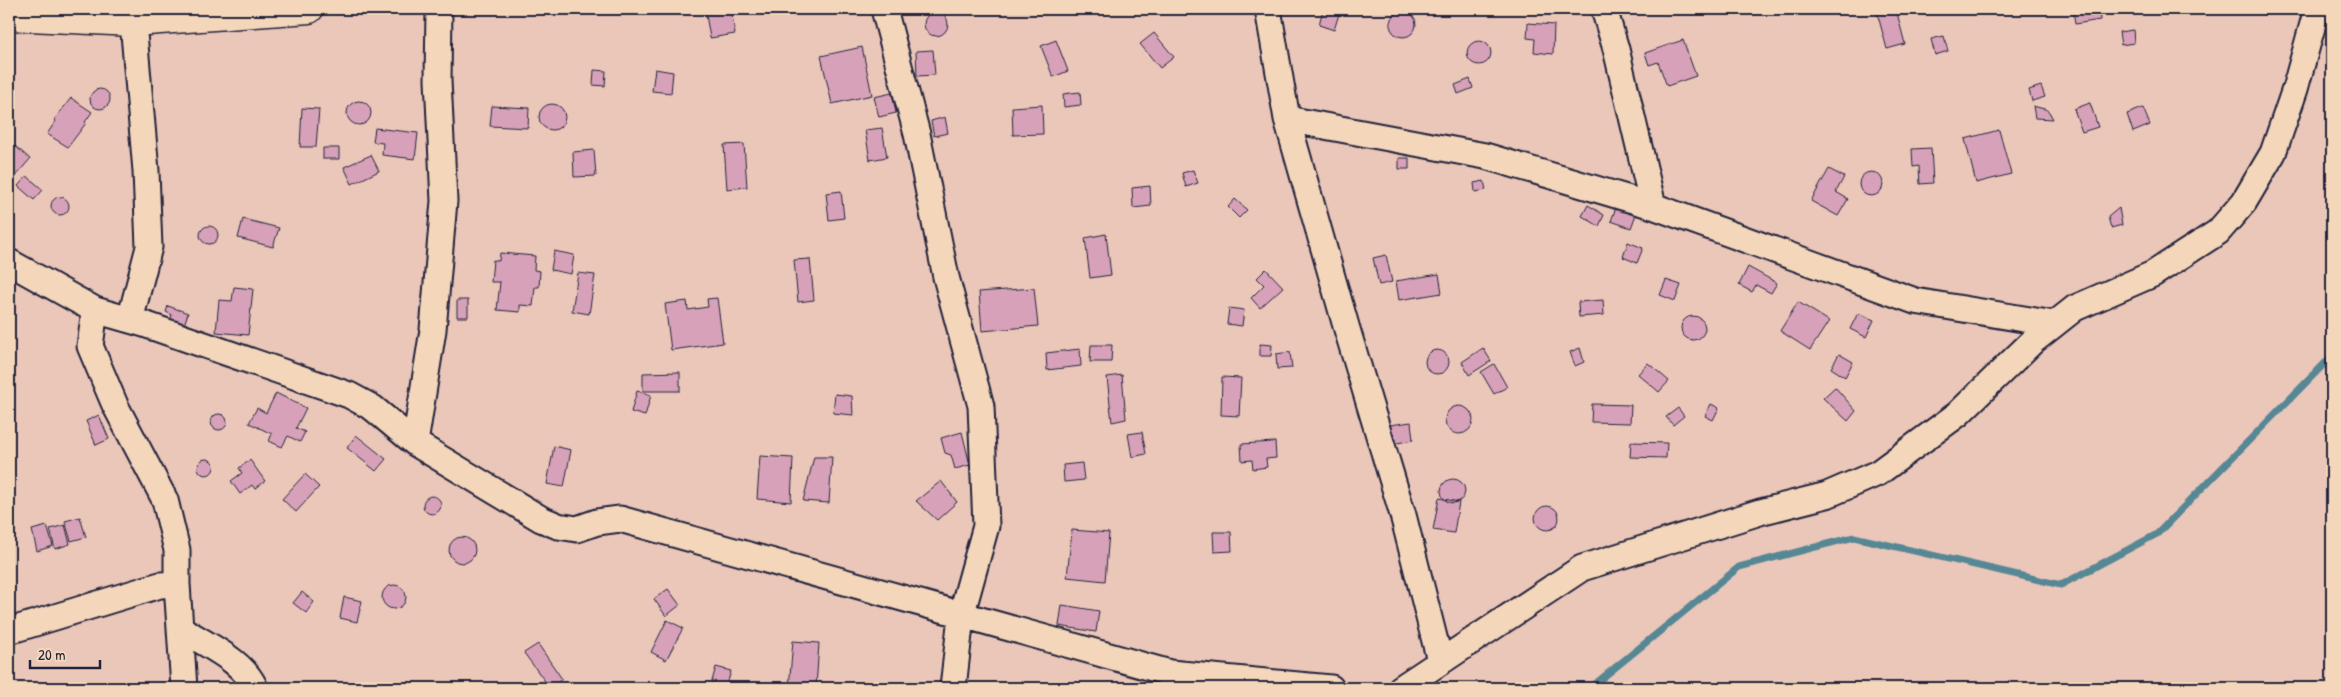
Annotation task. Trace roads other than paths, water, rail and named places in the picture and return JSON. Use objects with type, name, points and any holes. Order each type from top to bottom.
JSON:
[{"type":"street","points":[[9,16],[133,22],[309,9]]},
{"type":"street","points":[[415,443],[433,330],[444,201],[438,80],[439,9]]},
{"type":"street","points":[[884,9],[917,134],[946,277],[980,406],[986,526],[961,616],[952,688]]},
{"type":"street","points":[[1268,9],[1287,119],[1346,326],[1403,515],[1440,661]]},
{"type":"street","points":[[1604,9],[1616,49],[1653,206]]},
{"type":"street","points":[[1401,688],[1582,568],[1760,512],[1827,495],[1878,473],[1958,414],[2032,342],[2076,308],[2153,274],[2218,232],[2244,202],[2273,153],[2295,89],[2317,9]]},
{"type":"street","points":[[130,320],[149,247],[146,171],[133,22]]},
{"type":"street","points":[[1287,119],[1485,156],[1653,206],[1915,301],[2054,324]]},
{"type":"street","points":[[9,262],[95,310],[130,320],[349,395],[373,408],[415,443],[541,519],[558,526],[577,530],[597,522],[620,519],[1170,673],[1332,688]]},
{"type":"street","points":[[95,310],[90,346],[115,405],[165,500],[177,550],[177,584],[182,629],[184,688]]},
{"type":"street","points":[[9,631],[160,584],[177,584]]},
{"type":"street","points":[[182,629],[239,666],[251,679],[255,688]]},
{"type":"waterway","points":[[1590,688],[1739,567],[1854,537],[2061,585],[2157,534],[2332,356]]}]
